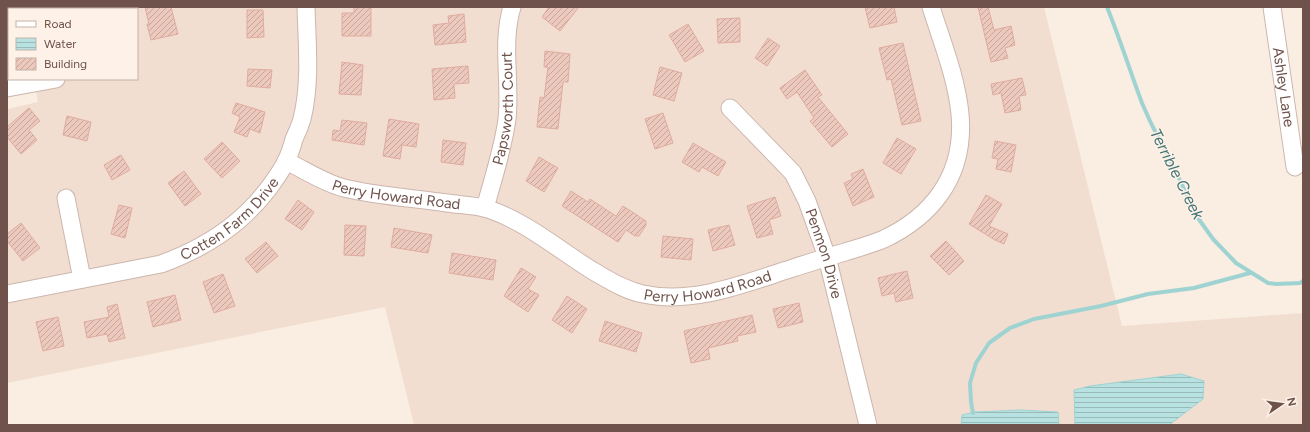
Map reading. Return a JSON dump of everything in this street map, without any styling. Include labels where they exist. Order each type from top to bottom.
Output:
[{"type":"street","name":"Cotten Farm Drive","points":[[7,294],[161,264],[205,245],[226,232],[259,201],[286,161],[302,120],[307,74],[306,7]]},
{"type":"street","name":"Papsworth Court","points":[[485,208],[507,118],[506,41],[512,7]]},
{"type":"street","name":"Perry Howard Road","points":[[286,161],[333,185],[343,188],[485,208],[508,216],[614,284],[643,294],[667,297],[687,296],[710,292],[882,240],[913,223],[936,199],[946,186],[957,162],[960,149],[961,115],[958,97],[930,7]]},
{"type":"street","name":"Ashley Lane","points":[[1272,7],[1295,167]]},
{"type":"street","points":[[7,88],[51,80]]},
{"type":"street","name":"Penmon Drive","points":[[730,108],[793,173],[807,201],[827,257],[868,425]]},
{"type":"street","points":[[66,198],[82,279]]},
{"type":"shaded area","points":[[1044,7],[1122,326],[1303,313],[1303,425],[414,425],[385,307],[7,383],[7,109],[38,102],[34,80],[138,80],[138,8],[22,8]]},
{"type":"water","points":[[1181,374],[1204,381],[1203,399],[1169,425],[1075,425],[1074,390],[1090,386]]},
{"type":"water","points":[[1020,410],[1058,412],[1059,425],[961,425],[962,415],[975,412]]},
{"type":"building","points":[[145,7],[171,7],[178,34],[151,40]]},
{"type":"building","points":[[354,7],[371,7],[371,36],[342,36],[342,13],[354,13]]},
{"type":"building","points":[[549,7],[579,7],[560,31],[542,17]]},
{"type":"building","points":[[865,7],[894,7],[897,22],[870,28]]},
{"type":"building","points":[[978,7],[988,7],[994,30],[1011,26],[1015,45],[1005,48],[1008,58],[991,62]]},
{"type":"building","points":[[247,10],[263,10],[264,37],[247,38]]},
{"type":"building","points":[[464,14],[466,42],[435,45],[433,25],[449,23],[448,16]]},
{"type":"building","points":[[740,18],[740,42],[718,43],[717,19]]},
{"type":"building","points":[[688,24],[704,51],[685,62],[669,35]]},
{"type":"building","points":[[768,38],[780,46],[767,66],[755,58]]},
{"type":"building","points":[[903,43],[921,121],[902,125],[891,79],[887,80],[879,48]]},
{"type":"building","points":[[545,51],[570,54],[568,82],[563,82],[558,129],[537,127],[540,97],[544,98],[548,67],[544,67]]},
{"type":"building","points":[[342,62],[363,65],[361,95],[339,94]]},
{"type":"building","points":[[468,66],[469,83],[454,84],[455,98],[434,100],[432,69]]},
{"type":"building","points":[[660,67],[682,73],[674,101],[653,95]]},
{"type":"building","points":[[248,69],[272,70],[270,88],[247,86]]},
{"type":"building","points":[[805,70],[822,95],[818,97],[848,134],[832,147],[810,121],[814,118],[797,92],[787,99],[780,88]]},
{"type":"building","points":[[1022,78],[1026,95],[1019,96],[1021,110],[1005,113],[1001,93],[993,95],[991,84]]},
{"type":"building","points":[[236,103],[265,112],[260,133],[250,129],[247,137],[234,132],[240,117],[232,113]]},
{"type":"building","points":[[29,108],[40,121],[29,130],[37,140],[21,154],[7,137],[7,127]]},
{"type":"building","points":[[663,113],[673,143],[655,149],[645,119]]},
{"type":"building","points":[[67,116],[91,122],[87,141],[63,135]]},
{"type":"building","points":[[389,119],[419,124],[416,147],[402,145],[400,159],[383,156]]},
{"type":"building","points":[[342,120],[367,123],[364,145],[332,140],[333,130],[340,131]]},
{"type":"building","points":[[897,138],[916,149],[901,174],[883,163]]},
{"type":"building","points":[[443,140],[466,143],[463,165],[441,162]]},
{"type":"building","points":[[995,141],[1016,145],[1011,172],[996,169],[998,159],[992,158]]},
{"type":"building","points":[[222,142],[240,161],[222,178],[204,159]]},
{"type":"building","points":[[693,143],[726,162],[718,176],[702,167],[699,172],[682,162]]},
{"type":"building","points":[[121,155],[130,170],[112,180],[104,165]]},
{"type":"building","points":[[539,157],[558,168],[544,192],[526,181]]},
{"type":"building","points":[[863,169],[874,197],[853,206],[844,183],[853,179],[851,174]]},
{"type":"building","points":[[184,171],[201,194],[185,206],[168,183]]},
{"type":"building","points":[[571,191],[588,202],[590,199],[616,216],[623,206],[646,221],[646,225],[639,236],[635,236],[626,230],[618,242],[562,206]]},
{"type":"building","points":[[986,195],[1002,204],[989,226],[1008,234],[1004,244],[969,224]]},
{"type":"building","points":[[775,197],[781,216],[769,220],[773,234],[757,238],[747,206]]},
{"type":"building","points":[[298,200],[314,212],[302,230],[285,219]]},
{"type":"building","points":[[119,205],[132,208],[125,238],[111,234]]},
{"type":"building","points":[[21,223],[40,248],[23,261],[7,241],[7,234]]},
{"type":"building","points":[[345,225],[366,226],[364,256],[344,255]]},
{"type":"building","points":[[729,225],[735,245],[713,251],[708,230]]},
{"type":"building","points":[[394,228],[432,235],[428,253],[391,247]]},
{"type":"building","points":[[663,236],[693,239],[691,260],[661,257]]},
{"type":"building","points":[[946,241],[964,261],[949,275],[930,256]]},
{"type":"building","points":[[266,242],[278,256],[257,273],[245,259]]},
{"type":"building","points":[[452,253],[496,260],[493,280],[449,273]]},
{"type":"building","points":[[521,268],[536,277],[528,289],[539,295],[528,312],[504,296]]},
{"type":"building","points":[[907,271],[913,298],[896,302],[894,293],[882,296],[878,278]]},
{"type":"building","points":[[223,274],[235,306],[214,313],[203,282]]},
{"type":"building","points":[[175,295],[181,320],[153,327],[147,302]]},
{"type":"building","points":[[567,296],[587,309],[572,333],[552,320]]},
{"type":"building","points":[[799,303],[803,322],[778,328],[773,309]]},
{"type":"building","points":[[117,304],[125,338],[109,342],[107,334],[87,338],[84,322],[109,317],[107,307]]},
{"type":"building","points":[[752,315],[756,332],[737,336],[738,341],[708,348],[710,359],[691,363],[684,331]]},
{"type":"building","points":[[58,317],[64,346],[43,351],[36,322]]},
{"type":"building","points":[[605,321],[642,333],[636,352],[599,341]]},
{"type":"waterway","name":"Terrible Creek","points":[[1107,7],[1150,122],[1160,139],[1198,218],[1213,239],[1236,263],[1268,283],[1300,283],[1303,281]]},
{"type":"waterway","points":[[973,413],[970,383],[976,363],[989,343],[1010,328],[1034,319],[1101,306],[1148,294],[1194,288],[1250,273]]}]
